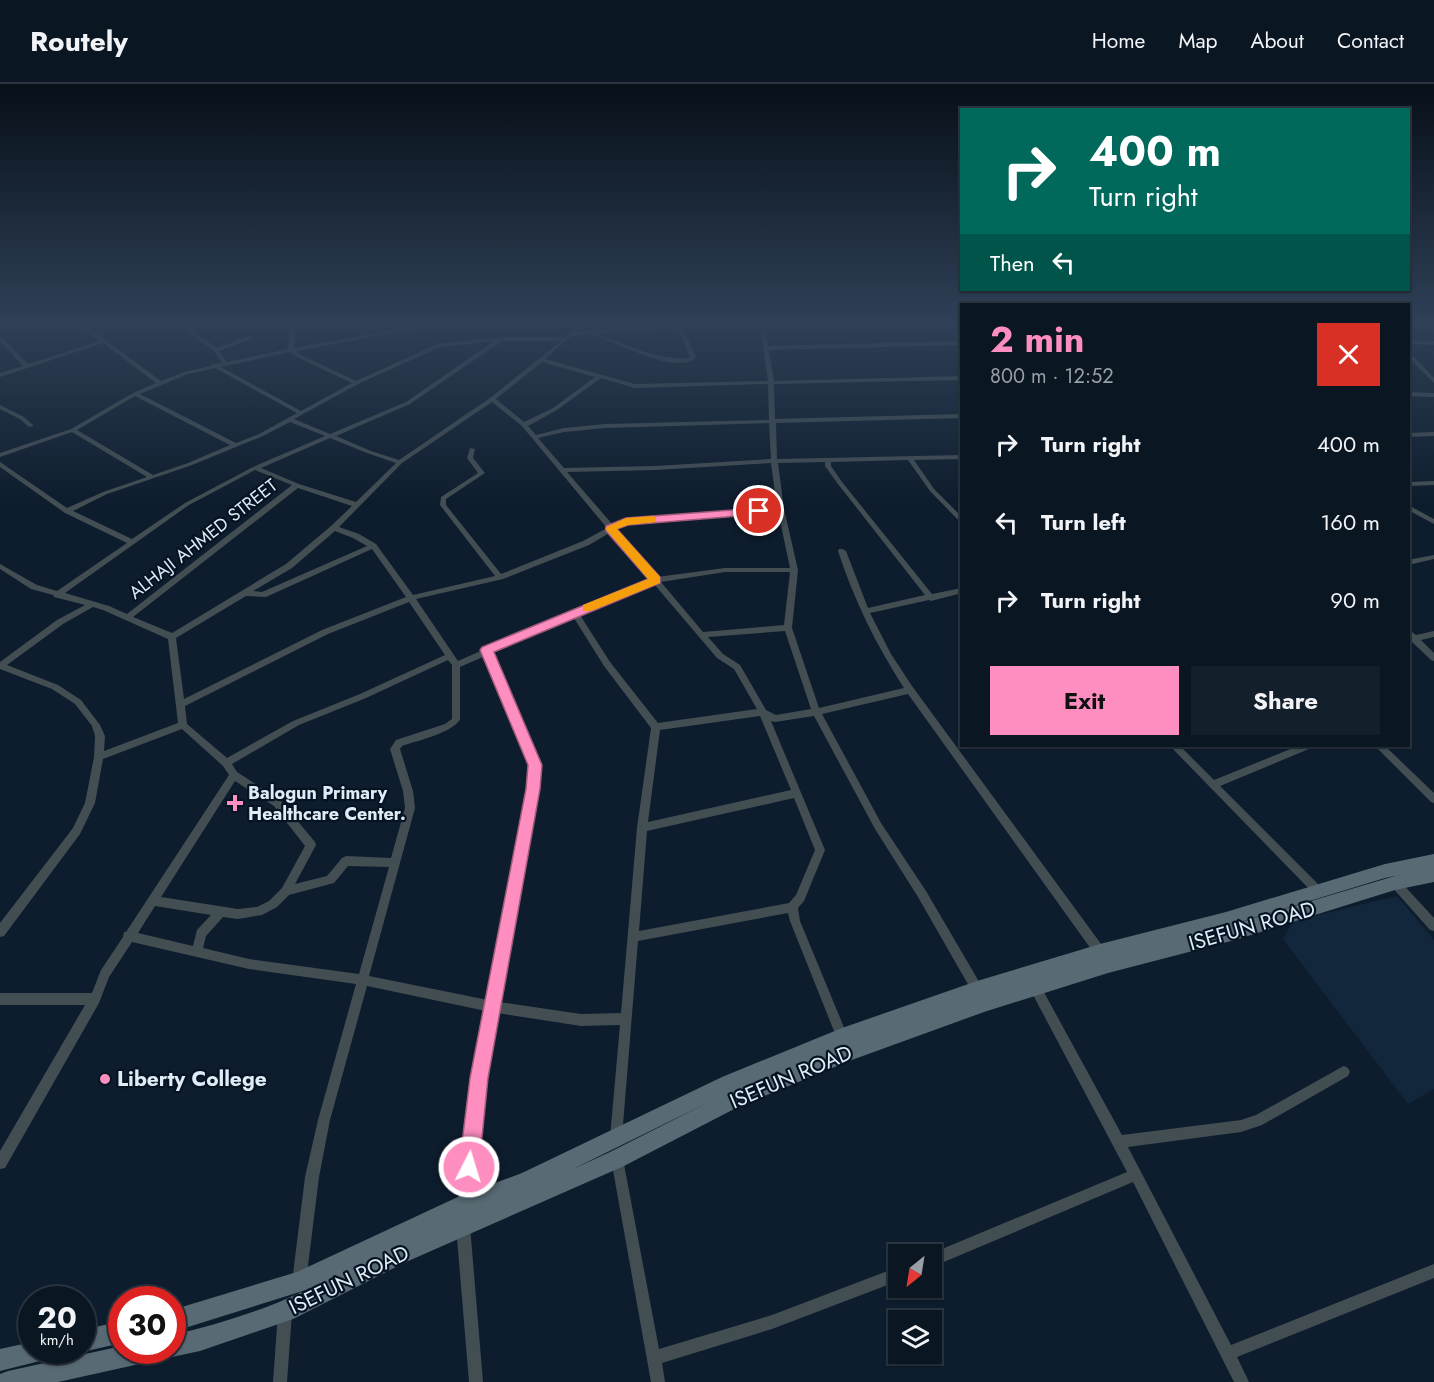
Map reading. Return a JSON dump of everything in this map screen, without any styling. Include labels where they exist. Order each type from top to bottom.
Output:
[{"type":"street","points":[[0,455],[73,429],[158,383]]},
{"type":"street","points":[[245,383],[300,413]]},
{"type":"street","points":[[67,511],[105,493],[236,446],[291,420],[355,383]]},
{"type":"street","points":[[57,595],[187,504],[255,468],[408,403],[438,383]]},
{"type":"street","points":[[172,637],[289,566],[334,528],[400,462],[513,383]]},
{"type":"street","points":[[524,424],[555,409],[591,383]]},
{"type":"street","points":[[623,383],[635,386],[787,383]]},
{"type":"street","points":[[771,383],[774,461],[781,510],[794,570],[788,627],[816,712],[878,826],[922,894],[976,989]]},
{"type":"street","points":[[135,394],[236,446]]},
{"type":"street","points":[[1410,394],[1434,395]]},
{"type":"street","points":[[492,399],[524,424],[701,635],[720,656],[737,667],[763,712],[820,850],[800,898],[792,907],[634,937]]},
{"type":"street","points":[[0,407],[22,417],[31,426]]},
{"type":"street","points":[[534,437],[564,430],[605,426],[960,416]]},
{"type":"street","points":[[291,420],[369,453],[400,462]]},
{"type":"street","points":[[73,429],[152,477]]},
{"type":"street","points":[[1410,435],[1434,434]]},
{"type":"street","points":[[472,449],[470,458],[482,473],[443,498],[443,505],[500,577]]},
{"type":"street","points":[[564,470],[655,468],[774,461],[911,460],[960,457]]},
{"type":"street","points":[[911,460],[932,490],[960,520]]},
{"type":"street","points":[[828,461],[828,466],[840,483],[931,598]]},
{"type":"street","points":[[0,464],[67,511],[131,542]]},
{"type":"street","points":[[255,468],[357,505]]},
{"type":"street","points":[[1410,484],[1434,483]]},
{"type":"street","name":"ALHAJI AHMED STREET","points":[[128,617],[297,485]]},
{"type":"street","points":[[1410,508],[1434,522]]},
{"type":"street","points":[[180,705],[325,632],[411,598],[500,577],[586,543],[626,521],[781,510]]},
{"type":"street","points":[[299,1282],[312,1177],[324,1120],[410,808],[408,791],[395,749],[399,743],[448,726],[456,720],[456,665],[373,546],[356,536],[334,528]]},
{"type":"street","points":[[246,593],[263,596],[373,546]]},
{"type":"street","points":[[842,551],[852,581],[866,611],[910,690],[927,708],[941,733],[1100,952]]},
{"type":"street","points":[[1410,563],[1434,557]]},
{"type":"street","points":[[0,566],[34,587],[128,617],[172,637]]},
{"type":"street","points":[[456,665],[656,580],[725,570],[794,570]]},
{"type":"street","points":[[866,611],[960,591]]},
{"type":"street","points":[[0,666],[60,622],[92,604]]},
{"type":"street","points":[[575,613],[607,664],[656,727],[642,828],[634,937],[624,1019],[616,1137]]},
{"type":"street","points":[[701,635],[788,627]]},
{"type":"street","points":[[1411,635],[1434,634]]},
{"type":"street","points":[[1411,635],[1434,658]]},
{"type":"street","points":[[152,901],[238,914],[258,912],[273,904],[286,891],[311,845],[277,803],[234,775],[226,763],[183,725],[172,637]]},
{"type":"street","points":[[469,1202],[468,1185],[474,1117],[533,789],[535,765],[487,650]]},
{"type":"street","points":[[226,763],[296,723],[450,656]]},
{"type":"street","points":[[0,666],[55,687],[78,702],[96,725],[100,736],[99,757],[90,803],[77,831],[0,932]]},
{"type":"street","points":[[656,727],[763,712],[775,719],[910,690]]},
{"type":"street","points":[[99,757],[183,725]]},
{"type":"street","points":[[1176,747],[1319,892]]},
{"type":"street","points":[[1214,784],[1304,747]]},
{"type":"street","points":[[1381,747],[1434,799]]},
{"type":"street","points":[[0,1163],[95,999],[105,974],[234,775]]},
{"type":"street","points":[[642,828],[797,793]]},
{"type":"street","points":[[286,891],[330,880],[346,861],[394,863]]},
{"type":"street","name":"ISEFUN ROAD","points":[[186,1317],[299,1282],[469,1202],[526,1181],[728,1083],[843,1037],[976,989],[1100,952],[1226,919],[1385,871],[1434,861]]},
{"type":"street","name":"ISEFUN ROAD","points":[[186,1343],[285,1311],[463,1226],[530,1199],[618,1159],[734,1099],[849,1052],[984,1003],[1036,989],[1108,965],[1235,932],[1395,883],[1434,875]]},
{"type":"street","points":[[1395,883],[1434,926]]},
{"type":"street","points":[[792,907],[795,921],[843,1037]]},
{"type":"street","points":[[197,952],[201,934],[221,911]]},
{"type":"street","points":[[128,936],[249,964],[363,980],[493,1007],[581,1020],[624,1019]]},
{"type":"street","points":[[1036,989],[1119,1142],[1242,1382]]},
{"type":"street","points":[[0,999],[95,999]]},
{"type":"street","points":[[1119,1142],[1249,1124],[1344,1072]]},
{"type":"street","points":[[618,1159],[658,1382]]},
{"type":"street","points":[[942,1256],[1135,1175]]},
{"type":"street","points":[[463,1226],[476,1382]]},
{"type":"street","points":[[1228,1353],[1434,1271]]},
{"type":"street","points":[[653,1358],[772,1322],[888,1278]]},
{"type":"street","points":[[280,1382],[285,1311]]},
{"type":"street","points":[[0,1360],[18,1356]]},
{"type":"street","points":[[8,1382],[108,1360]]},
{"type":"shaded area","points":[[1397,896],[1434,940],[1434,1089],[1408,1104],[1283,939],[1293,921]]},
{"type":"slow traffic","points":[[587,608],[656,580],[610,528],[626,521],[652,519]]},
{"type":"place","name":"Balogun Primary Healthcare Center.","points":[[235,803]]},
{"type":"place","name":"Liberty College","points":[[105,1079]]},
{"type":"route","points":[[469,1167],[479,1078],[533,789],[535,765],[487,650],[656,580],[610,528],[626,521],[759,511]]}]
